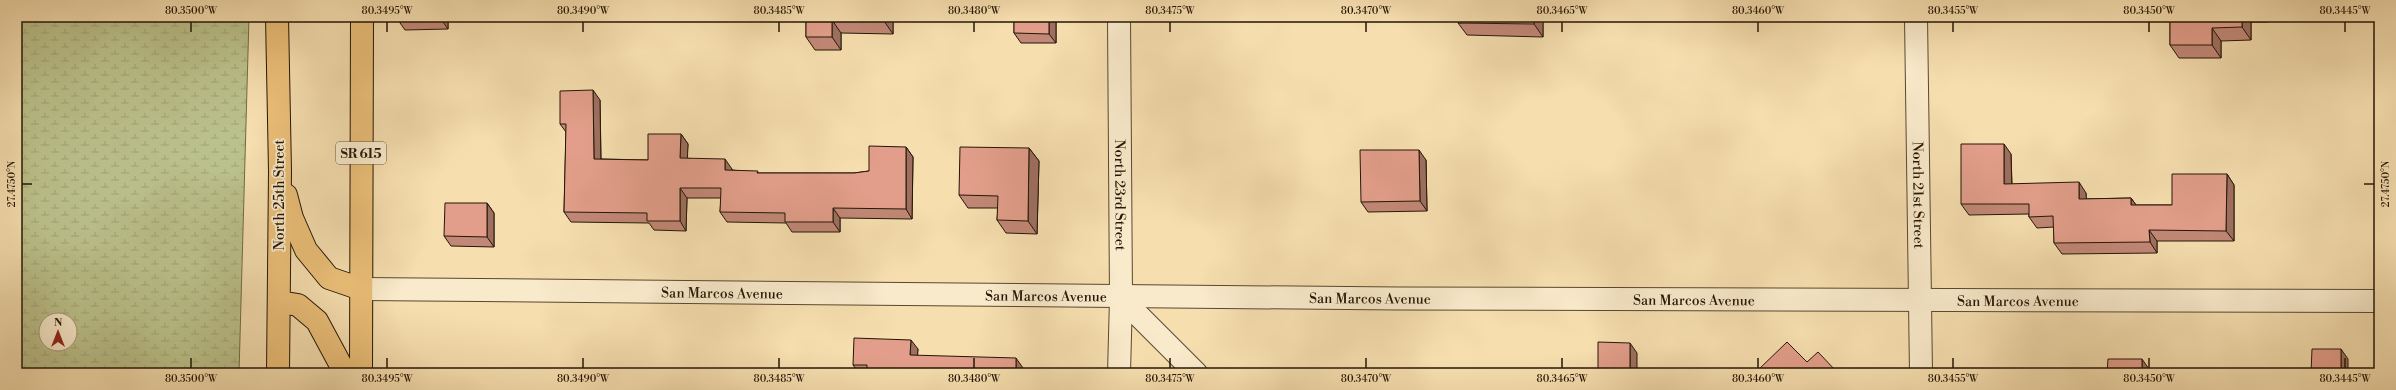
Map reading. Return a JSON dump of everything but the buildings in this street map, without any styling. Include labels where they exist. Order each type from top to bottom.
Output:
[{"type":"main road","name":"North 25th Street","points":[[277,17],[280,171],[278,373]]},
{"type":"main road","name":"SR 615","points":[[361,373],[362,17]]},
{"type":"main road","points":[[280,171],[292,218],[306,250],[328,278],[361,289]]},
{"type":"main road","points":[[279,302],[298,305],[317,321],[345,373]]},
{"type":"street","name":"North 23rd Street","points":[[1119,17],[1121,298],[1119,373]]},
{"type":"street","name":"North 21st Street","points":[[1916,17],[1921,373]]},
{"type":"street","name":"San Marcos Avenue","points":[[361,289],[1121,298],[1921,302],[2379,301]]},
{"type":"street","points":[[1121,298],[1196,373]]},
{"type":"green space","points":[[17,17],[249,17],[239,373],[17,373]]}]
